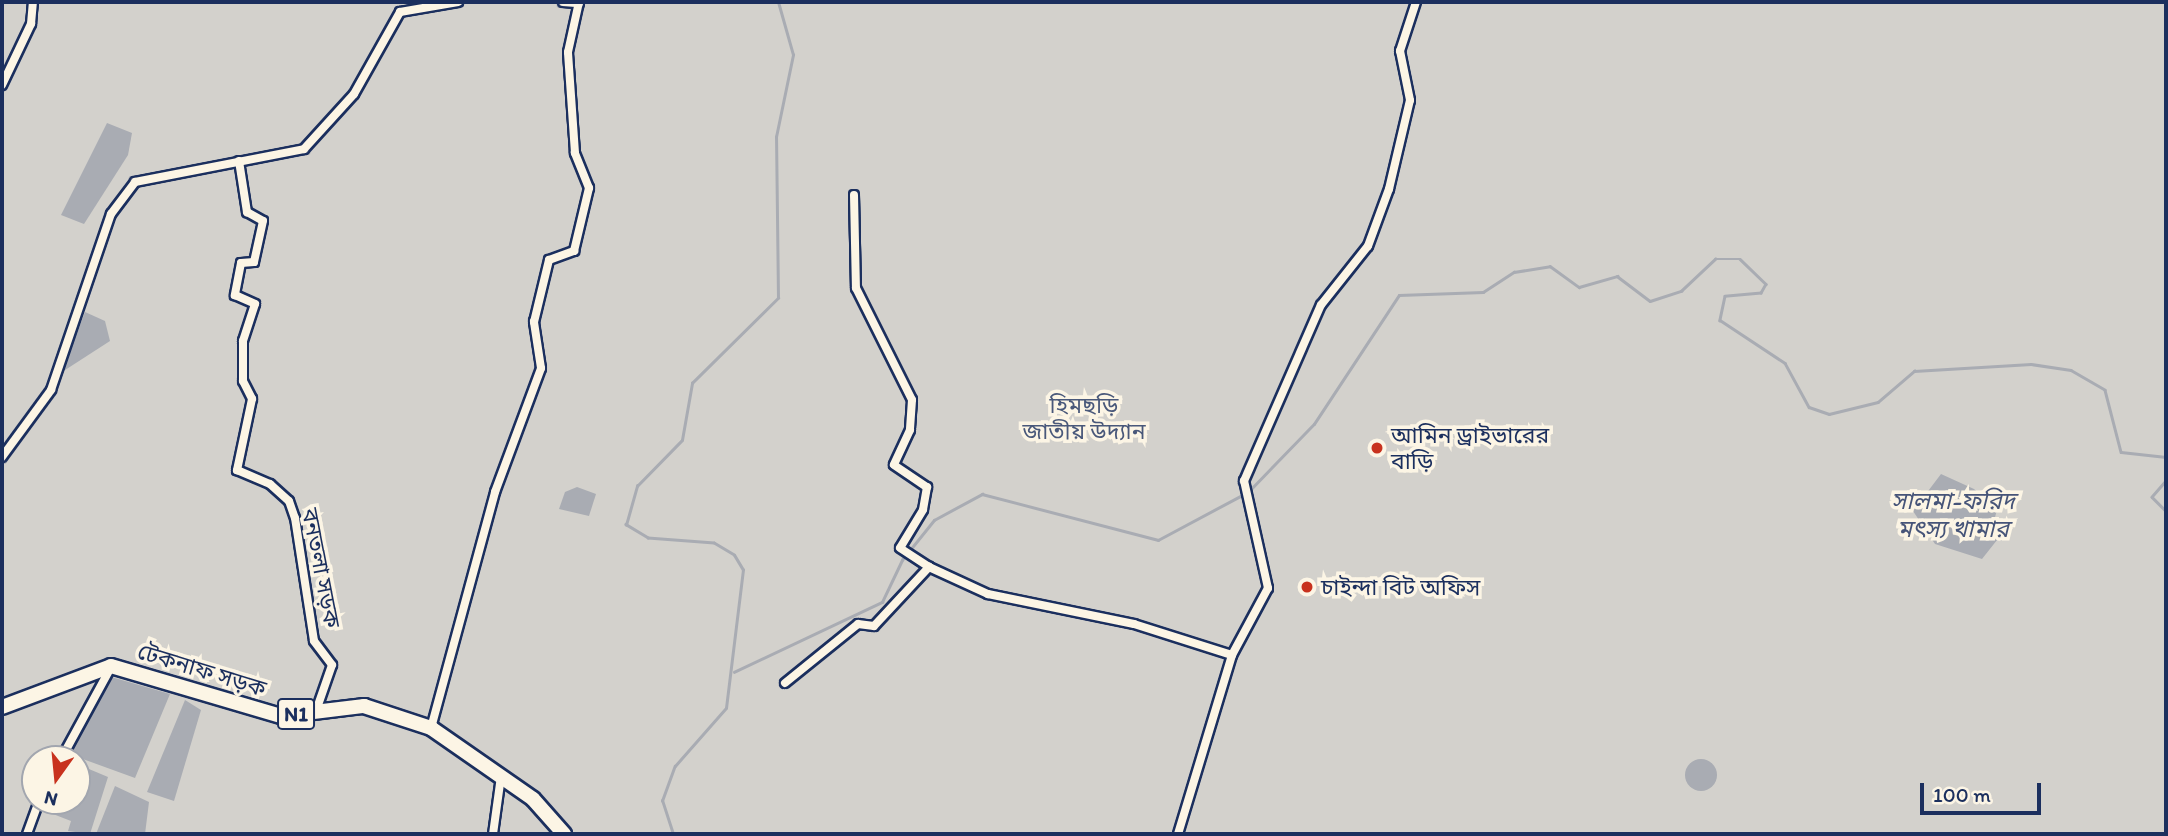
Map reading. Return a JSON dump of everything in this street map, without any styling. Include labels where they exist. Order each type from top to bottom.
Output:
[{"type":"highway","name":"টেকনাফ সড়ক","points":[[2,707],[111,666],[259,713],[364,706],[431,728],[502,776],[548,812],[564,834]]},
{"type":"street","points":[[2,85],[31,24],[33,2]]},
{"type":"street","points":[[2,457],[51,390],[111,214],[135,182],[304,149],[354,94],[400,12],[458,2]]},
{"type":"street","points":[[431,728],[495,492],[541,368],[534,321],[549,260],[574,251],[589,188],[575,153],[568,52],[579,3],[563,2]]},
{"type":"street","points":[[1178,834],[1232,655],[1268,588],[1244,481],[1321,304],[1368,246],[1389,189],[1410,100],[1400,51],[1416,2]]},
{"type":"street","name":"বনতলা সড়ক","points":[[240,161],[247,212],[262,221],[254,262],[241,263],[235,295],[255,303],[243,341],[243,381],[252,399],[237,470],[270,484],[289,501],[295,518],[314,641],[332,665],[316,711]]},
{"type":"street","points":[[854,195],[856,288],[912,400],[910,430],[894,465],[927,487],[923,510],[900,548],[929,567],[988,594],[1134,624],[1232,655]]},
{"type":"street","points":[[785,683],[858,624],[874,626],[929,567]]},
{"type":"street","points":[[69,745],[111,666]]},
{"type":"street","points":[[493,834],[502,776]]},
{"type":"street","points":[[27,834],[34,815]]},
{"type":"green space","name":"হিমছড়ি জাতীয় উদ্যান","points":[[2,2],[2166,2],[2166,834],[2,834]]},
{"type":"water","points":[[107,123],[132,133],[128,155],[84,224],[61,215]]},
{"type":"water","points":[[85,312],[105,321],[110,341],[62,372]]},
{"type":"water","name":"সালমা-ফরিদ মৎস্য খামার","points":[[1941,474],[1974,489],[1997,510],[1992,528],[2001,535],[1982,559],[1935,544],[1913,511]]},
{"type":"water","points":[[577,487],[596,494],[589,516],[559,509],[565,492]]},
{"type":"water","points":[[108,676],[170,694],[135,778],[91,762],[91,745],[74,745]]},
{"type":"water","points":[[185,700],[201,710],[174,801],[147,792]]},
{"type":"water","points":[[1701,759],[1712,764],[1717,775],[1712,786],[1701,791],[1690,786],[1685,775],[1690,764]]},
{"type":"water","points":[[91,770],[108,777],[90,834],[68,831],[71,821],[56,815],[91,815]]},
{"type":"water","points":[[115,786],[149,802],[145,834],[96,834]]},
{"type":"waterway","points":[[673,834],[662,801],[675,766],[726,708],[743,570],[734,555],[714,543],[648,538],[626,525],[637,486],[682,440],[692,383],[778,298],[776,137],[793,55],[778,2]]},
{"type":"waterway","points":[[1249,491],[1314,424],[1399,295],[1483,292],[1514,272],[1550,266],[1579,287],[1617,276],[1650,301],[1681,291],[1715,259],[1740,259],[1766,284],[1761,293],[1725,296],[1720,320],[1785,363],[1809,407],[1829,414],[1878,402],[1914,371],[2031,364],[2071,370],[2105,390],[2121,452],[2166,457]]},
{"type":"waterway","points":[[2166,481],[2152,497],[2166,511]]},
{"type":"waterway","points":[[734,672],[882,602],[902,560],[934,520],[982,494],[1158,540],[1244,494]]},
{"type":"place","name":"আমিন ড্রাইভারের বাড়ি","points":[[1377,448]]},
{"type":"place","name":"চাইন্দা বিট অফিস","points":[[1307,587]]}]
